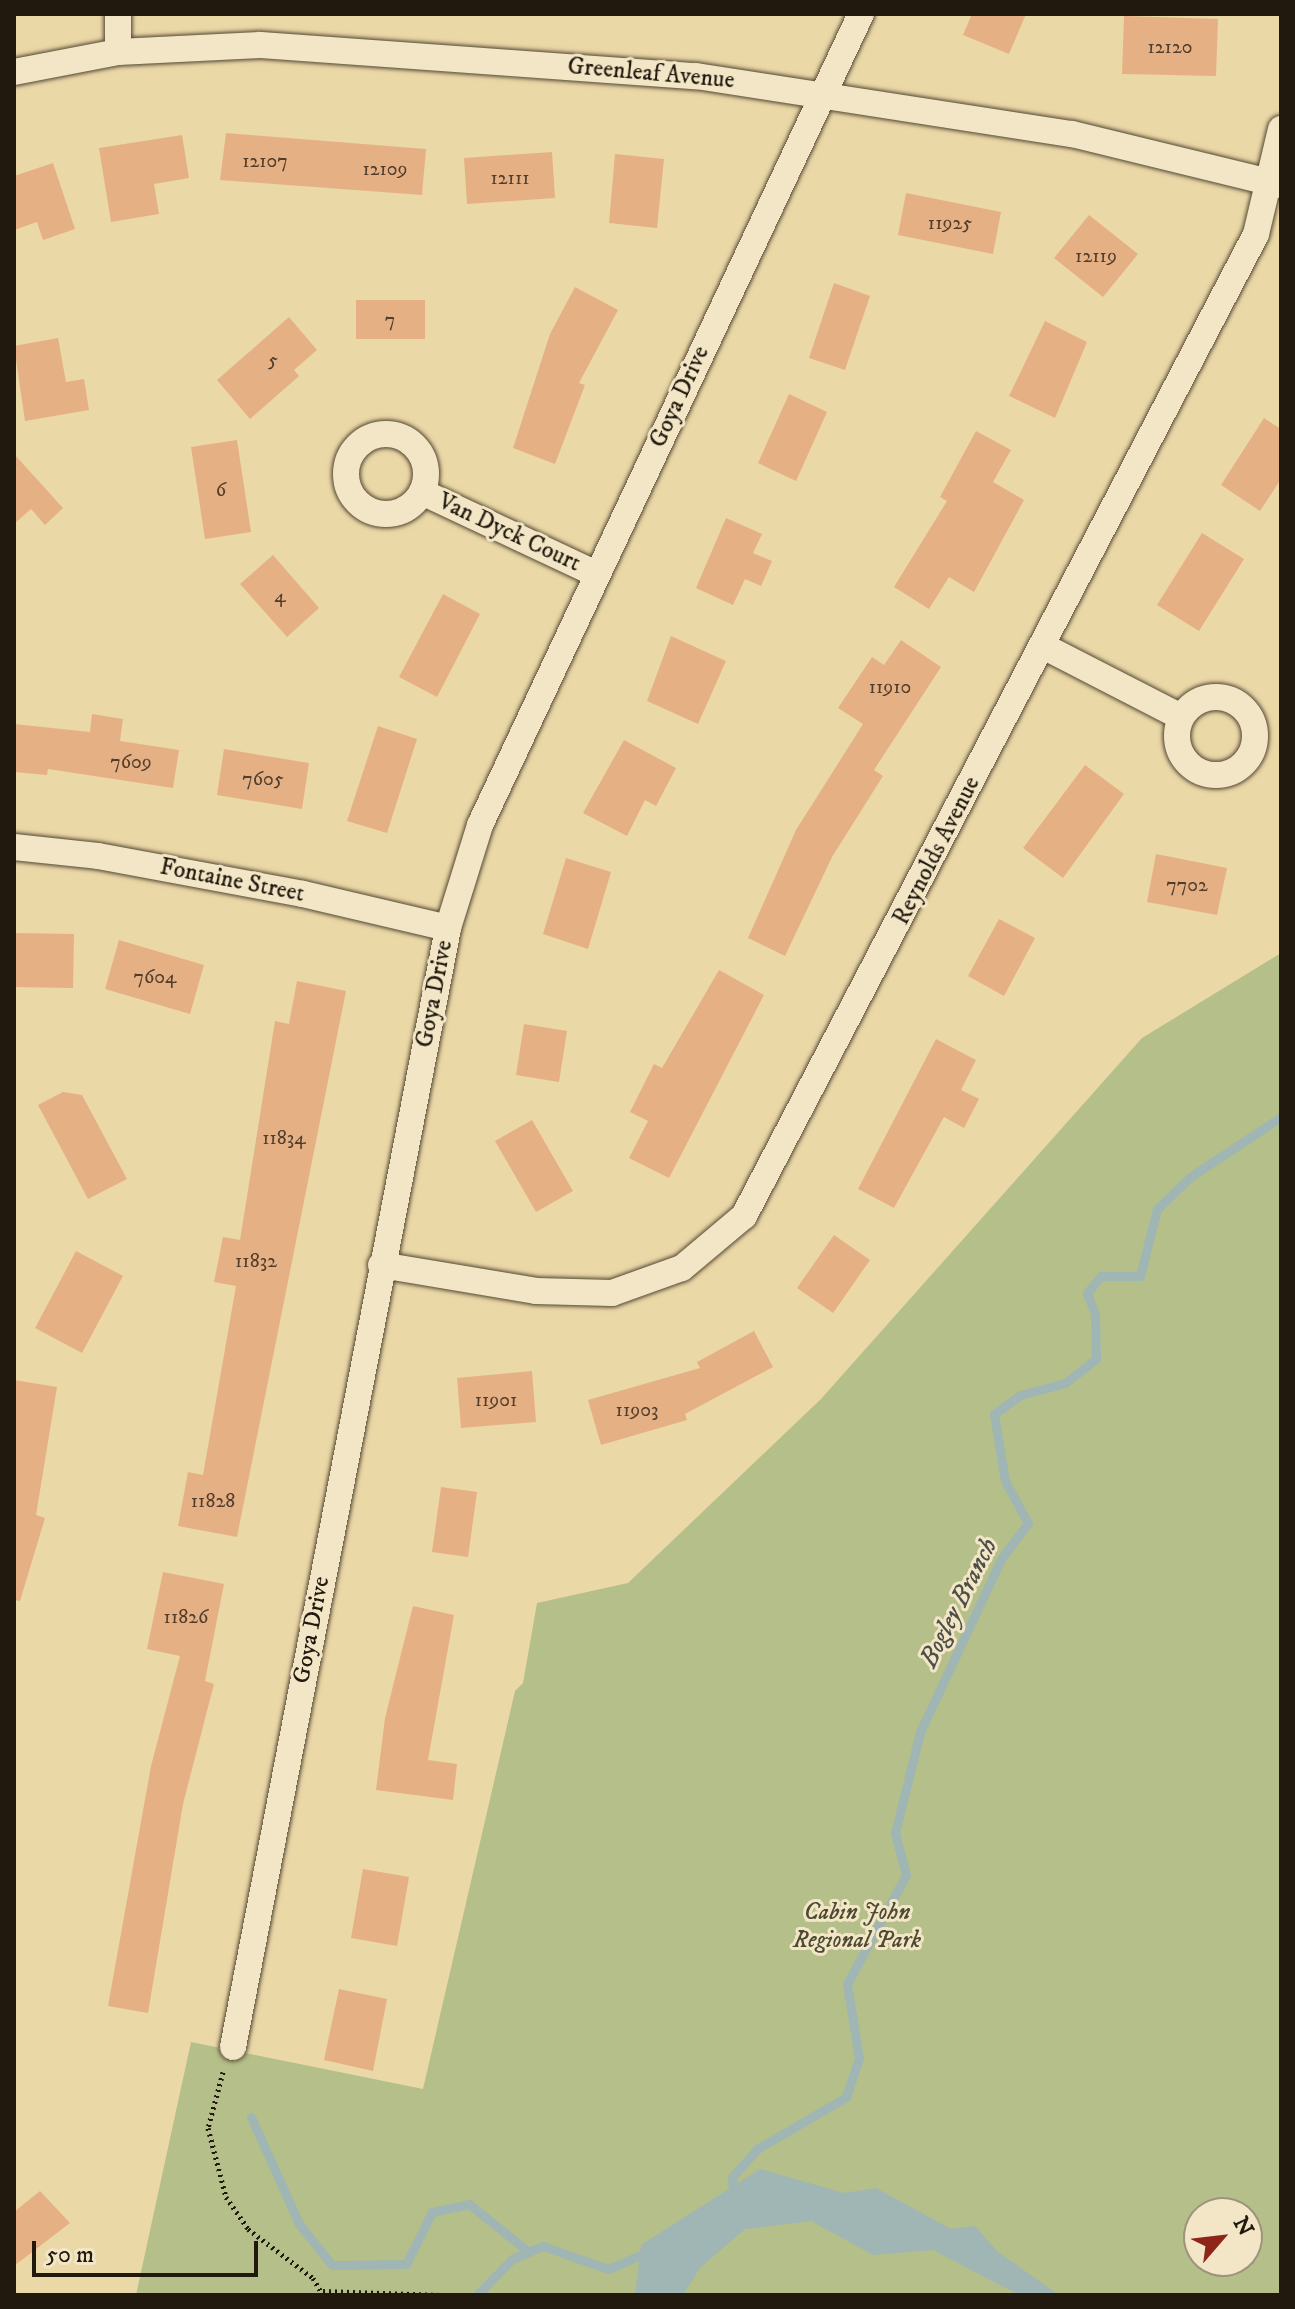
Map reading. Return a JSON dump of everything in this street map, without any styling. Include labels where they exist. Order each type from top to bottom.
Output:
[{"type":"street","points":[[118,14],[118,52]]},
{"type":"street","name":"Goya Drive","points":[[233,2047],[448,928],[480,825],[861,14]]},
{"type":"street","name":"Greenleaf Avenue","points":[[14,72],[118,52],[260,45],[341,49],[823,91],[1072,134],[1274,183]]},
{"type":"street","name":"Reynolds Avenue","points":[[381,1265],[583,1296],[662,1278],[722,1239],[762,1188],[1256,234],[1274,183],[1281,129]]},
{"type":"street","name":"Van Dyck Court","points":[[422,492],[596,574]]},
{"type":"street","points":[[1043,646],[1181,717]]},
{"type":"street","name":"Fontaine Street","points":[[14,847],[303,894],[448,928]]},
{"type":"path","points":[[233,2047],[210,2108],[210,2153],[226,2197],[248,2229],[323,2293],[441,2295]]},
{"type":"green space","name":"Cabin John Regional Park","points":[[1281,953],[1281,2295],[136,2295],[191,2042],[423,2089],[515,1691],[523,1683],[537,1603],[628,1583],[821,1399],[1142,1038]]},
{"type":"water","points":[[760,2169],[844,2193],[876,2188],[951,2229],[975,2226],[998,2252],[1059,2295],[1019,2295],[933,2250],[873,2255],[811,2221],[745,2229],[700,2268],[683,2295],[635,2295],[641,2245]]},
{"type":"building","points":[[972,14],[1026,14],[1009,54],[963,35]]},
{"type":"building","points":[[1124,16],[1218,19],[1216,76],[1122,74]]},
{"type":"building","points":[[226,133],[426,149],[422,195],[220,180]]},
{"type":"building","points":[[182,135],[189,178],[154,184],[159,214],[111,222],[99,148]]},
{"type":"building","points":[[552,152],[555,198],[467,204],[464,158]]},
{"type":"building","points":[[615,154],[664,159],[657,228],[609,223]]},
{"type":"building","points":[[53,163],[75,229],[43,240],[37,222],[14,230],[14,176]]},
{"type":"building","points":[[906,193],[1001,212],[993,254],[898,235]]},
{"type":"building","points":[[1089,215],[1138,254],[1103,297],[1054,258]]},
{"type":"building","points":[[834,283],[870,296],[845,370],[809,358]]},
{"type":"building","points":[[575,287],[618,310],[579,383],[585,385],[555,464],[513,448],[550,334]]},
{"type":"building","points":[[356,300],[425,300],[425,339],[356,339]]},
{"type":"building","points":[[289,317],[317,350],[294,370],[299,376],[250,419],[217,380]]},
{"type":"building","points":[[1045,321],[1087,342],[1055,418],[1009,396]]},
{"type":"building","points":[[58,338],[66,382],[84,379],[89,410],[25,421],[14,346]]},
{"type":"building","points":[[789,394],[827,412],[796,481],[758,463]]},
{"type":"building","points":[[1264,418],[1281,429],[1281,479],[1260,511],[1221,485]]},
{"type":"building","points":[[976,431],[1011,450],[993,482],[1024,500],[974,592],[949,577],[929,609],[894,587],[947,501],[940,497]]},
{"type":"building","points":[[237,440],[251,532],[205,539],[191,447]]},
{"type":"building","points":[[14,454],[63,508],[45,525],[31,509],[14,524]]},
{"type":"building","points":[[726,518],[762,534],[753,553],[772,561],[761,586],[745,579],[733,605],[696,588]]},
{"type":"building","points":[[1202,533],[1244,559],[1199,631],[1157,605]]},
{"type":"building","points":[[273,555],[319,608],[287,637],[240,584]]},
{"type":"building","points":[[443,594],[480,614],[437,697],[399,677]]},
{"type":"building","points":[[671,636],[726,661],[698,724],[647,701]]},
{"type":"building","points":[[901,640],[941,667],[874,770],[883,776],[832,857],[785,956],[748,938],[796,830],[863,724],[838,708],[872,657],[884,665]]},
{"type":"building","points":[[92,714],[123,719],[120,741],[179,750],[173,788],[48,769],[47,775],[14,772],[14,724],[90,732]]},
{"type":"building","points":[[378,726],[417,739],[387,833],[347,821]]},
{"type":"building","points":[[624,740],[676,768],[656,806],[645,800],[627,836],[583,813]]},
{"type":"building","points":[[224,749],[309,763],[302,809],[217,795]]},
{"type":"building","points":[[1085,765],[1124,794],[1063,878],[1023,848]]},
{"type":"building","points":[[1156,854],[1227,868],[1217,915],[1147,902]]},
{"type":"building","points":[[566,858],[611,872],[588,949],[543,934]]},
{"type":"building","points":[[999,919],[1035,938],[1004,996],[968,976]]},
{"type":"building","points":[[14,933],[74,934],[73,988],[14,987]]},
{"type":"building","points":[[119,940],[204,965],[190,1014],[105,989]]},
{"type":"building","points":[[719,970],[764,995],[669,1178],[629,1158],[648,1121],[630,1112],[654,1064],[662,1068]]},
{"type":"building","points":[[297,981],[346,991],[237,1537],[178,1526],[188,1472],[203,1475],[236,1286],[214,1282],[223,1237],[240,1240],[275,1021],[289,1024]]},
{"type":"building","points":[[524,1024],[567,1031],[559,1082],[516,1075]]},
{"type":"building","points":[[936,1039],[976,1060],[961,1090],[979,1099],[964,1128],[944,1117],[894,1208],[858,1189]]},
{"type":"building","points":[[63,1092],[82,1095],[127,1179],[88,1199],[38,1105]]},
{"type":"building","points":[[532,1120],[573,1191],[536,1212],[495,1141]]},
{"type":"building","points":[[834,1235],[870,1260],[833,1313],[797,1288]]},
{"type":"building","points":[[76,1251],[123,1276],[82,1353],[35,1328]]},
{"type":"building","points":[[754,1331],[773,1367],[685,1414],[687,1420],[601,1445],[588,1400],[700,1368],[697,1362]]},
{"type":"building","points":[[532,1371],[536,1422],[461,1428],[457,1378]]},
{"type":"building","points":[[14,1380],[57,1387],[36,1515],[45,1518],[20,1601],[14,1600]]},
{"type":"building","points":[[441,1487],[477,1492],[468,1557],[432,1552]]},
{"type":"building","points":[[163,1572],[224,1584],[205,1681],[214,1684],[183,1804],[148,2013],[108,2006],[151,1766],[180,1656],[147,1649]]},
{"type":"building","points":[[413,1606],[454,1615],[428,1760],[457,1764],[453,1800],[376,1790],[385,1718]]},
{"type":"building","points":[[363,1869],[409,1877],[397,1946],[351,1938]]},
{"type":"building","points":[[339,1989],[387,1999],[373,2071],[324,2060]]},
{"type":"building","points":[[40,2191],[70,2223],[14,2266],[14,2212]]},
{"type":"waterway","name":"Bogley Branch","points":[[733,2195],[732,2177],[757,2149],[846,2097],[859,2058],[847,1984],[906,1875],[895,1833],[920,1732],[1001,1559],[1028,1523],[1005,1481],[994,1414],[1020,1395],[1065,1383],[1096,1359],[1095,1314],[1087,1293],[1101,1276],[1140,1276],[1157,1209],[1190,1177],[1281,1117]]},
{"type":"waterway","points":[[251,2117],[299,2224],[332,2265],[406,2264],[432,2212],[469,2204],[529,2252]]},
{"type":"waterway","points":[[477,2295],[512,2259],[543,2246],[608,2269],[648,2252]]}]
